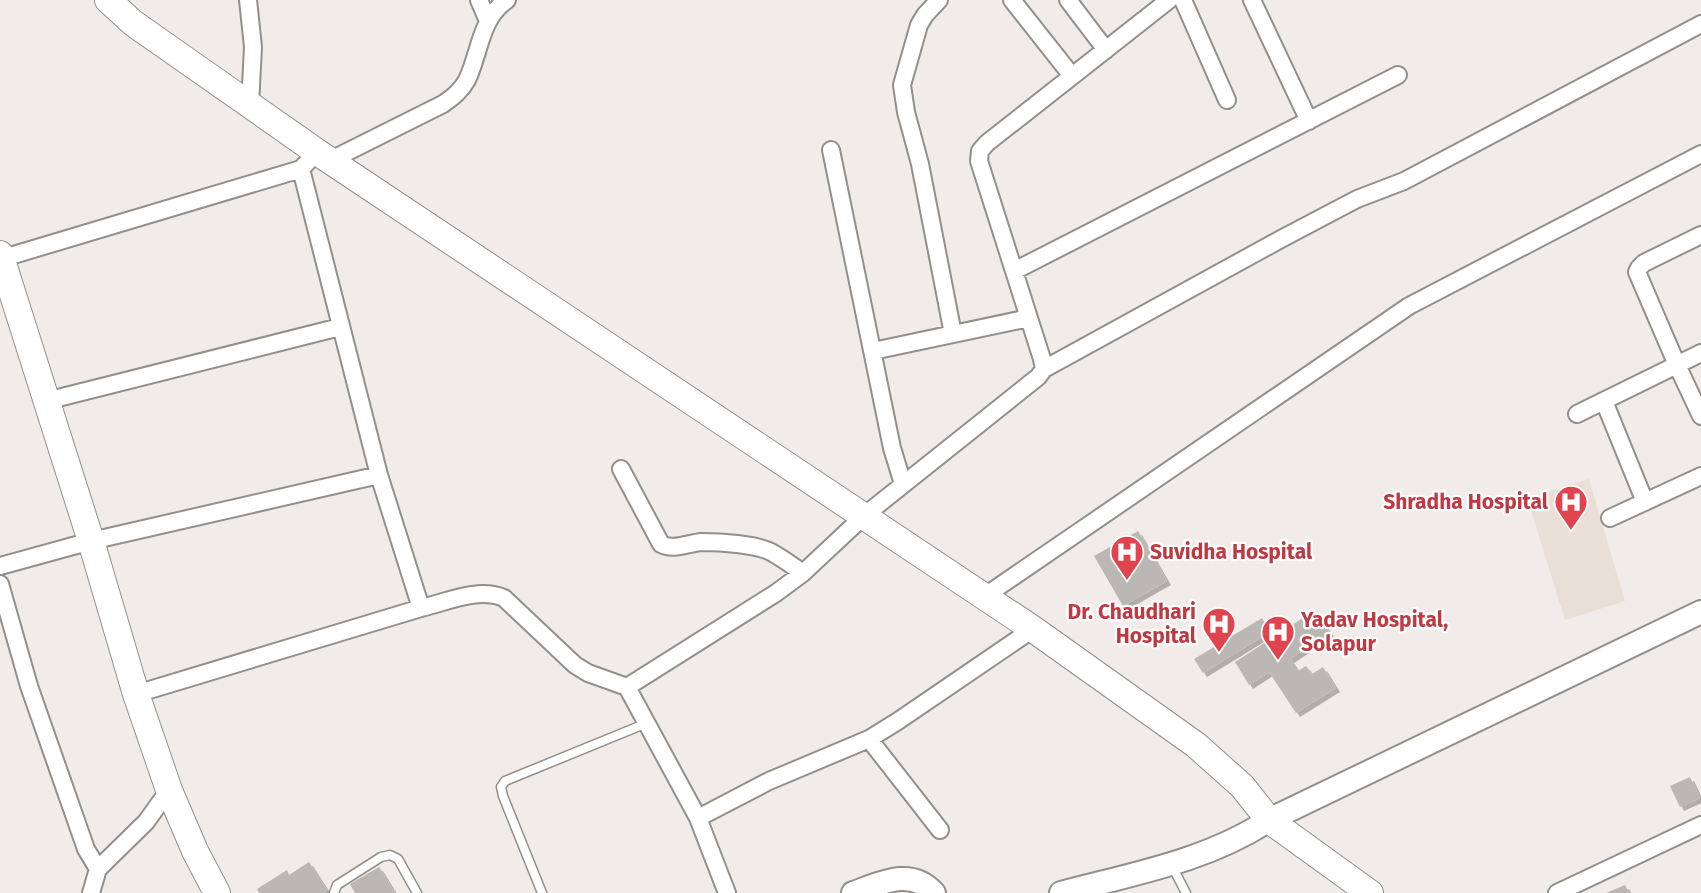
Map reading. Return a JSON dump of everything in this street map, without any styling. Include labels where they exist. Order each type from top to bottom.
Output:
[{"type":"main road","points":[[108,0],[133,22],[250,105],[316,160],[865,515],[1033,628],[1196,745],[1242,786],[1269,820],[1370,893]]},
{"type":"main road","points":[[0,257],[91,541],[136,694],[169,790],[195,851],[217,893]]},
{"type":"main road","points":[[1060,893],[1171,864],[1220,848],[1246,836],[1269,820],[1700,617]]},
{"type":"main road","points":[[853,893],[886,881],[903,878],[919,880],[934,893]]},
{"type":"street","points":[[248,0],[253,46],[250,105]]},
{"type":"street","points":[[479,0],[488,21]]},
{"type":"street","points":[[0,257],[316,160],[443,104],[458,94],[466,81],[488,21],[495,10],[507,0]]},
{"type":"street","points":[[939,0],[919,25],[902,86],[906,112],[920,164],[953,334]]},
{"type":"street","points":[[1012,0],[1072,76]]},
{"type":"street","points":[[1068,0],[1106,50]]},
{"type":"street","points":[[1044,369],[979,161],[980,152],[987,143],[1169,0]]},
{"type":"street","points":[[1183,0],[1227,100]]},
{"type":"street","points":[[1252,0],[1309,121]]},
{"type":"street","points":[[627,687],[776,593],[803,573],[865,515],[1038,378],[1044,369],[1357,199],[1404,181],[1701,24]]},
{"type":"street","points":[[1014,271],[1398,75]]},
{"type":"street","points":[[831,150],[892,448],[903,484]]},
{"type":"street","points":[[985,596],[1409,306],[1701,154]]},
{"type":"street","points":[[316,160],[340,327],[379,475],[421,608]]},
{"type":"street","points":[[1701,235],[1644,263],[1637,272],[1701,416]]},
{"type":"street","points":[[873,351],[1029,318]]},
{"type":"street","points":[[46,401],[340,327]]},
{"type":"street","points":[[1577,414],[1701,353]]},
{"type":"street","points":[[1604,401],[1645,502]]},
{"type":"street","points":[[621,469],[661,544],[675,548],[701,542],[758,548],[770,552],[803,573]]},
{"type":"street","points":[[0,566],[91,541],[379,475]]},
{"type":"street","points":[[1610,518],[1701,476]]},
{"type":"street","points":[[0,584],[37,708],[86,849],[98,869]]},
{"type":"street","points":[[136,694],[421,608],[482,593],[493,593],[504,598],[575,665],[588,673],[627,687],[698,818],[727,893]]},
{"type":"street","points":[[698,818],[769,782],[869,739],[898,722],[1033,628]]},
{"type":"street","points":[[869,739],[940,830]]},
{"type":"street","points":[[91,893],[98,869],[146,822],[169,790]]},
{"type":"street","points":[[1557,893],[1701,825]]},
{"type":"lane","points":[[542,893],[501,787],[505,781],[647,723]]},
{"type":"lane","points":[[334,893],[337,885],[381,856],[390,855],[398,859],[417,893]]},
{"type":"lane","points":[[1171,864],[1186,893]]},
{"type":"shaded area","name":"Shradha Hospital","points":[[1589,479],[1625,601],[1565,620],[1527,498]]},
{"type":"building","points":[[1138,531],[1167,581],[1123,606],[1094,556]]},
{"type":"building","points":[[1315,610],[1330,633],[1290,659],[1298,671],[1306,666],[1312,674],[1323,667],[1336,688],[1296,713],[1269,672],[1249,685],[1235,662]]},
{"type":"building","points":[[1262,618],[1270,632],[1203,673],[1194,659]]},
{"type":"building","points":[[1690,777],[1700,798],[1680,807],[1670,786]]},
{"type":"building","points":[[309,862],[327,890],[323,893],[259,893],[257,889],[287,870],[289,875]]},
{"type":"building","points":[[379,867],[395,893],[355,893],[350,884]]},
{"type":"building","points":[[1625,885],[1629,893],[1606,893]]},
{"type":"place","name":"Shradha Hospital","points":[[1571,531]]},
{"type":"place","name":"Suvidha Hospital","points":[[1127,581]]},
{"type":"place","name":"Dr. Chaudhari Hospital","points":[[1219,653]]},
{"type":"place","name":"Yadav Hospital, Solapur","points":[[1278,661]]}]
